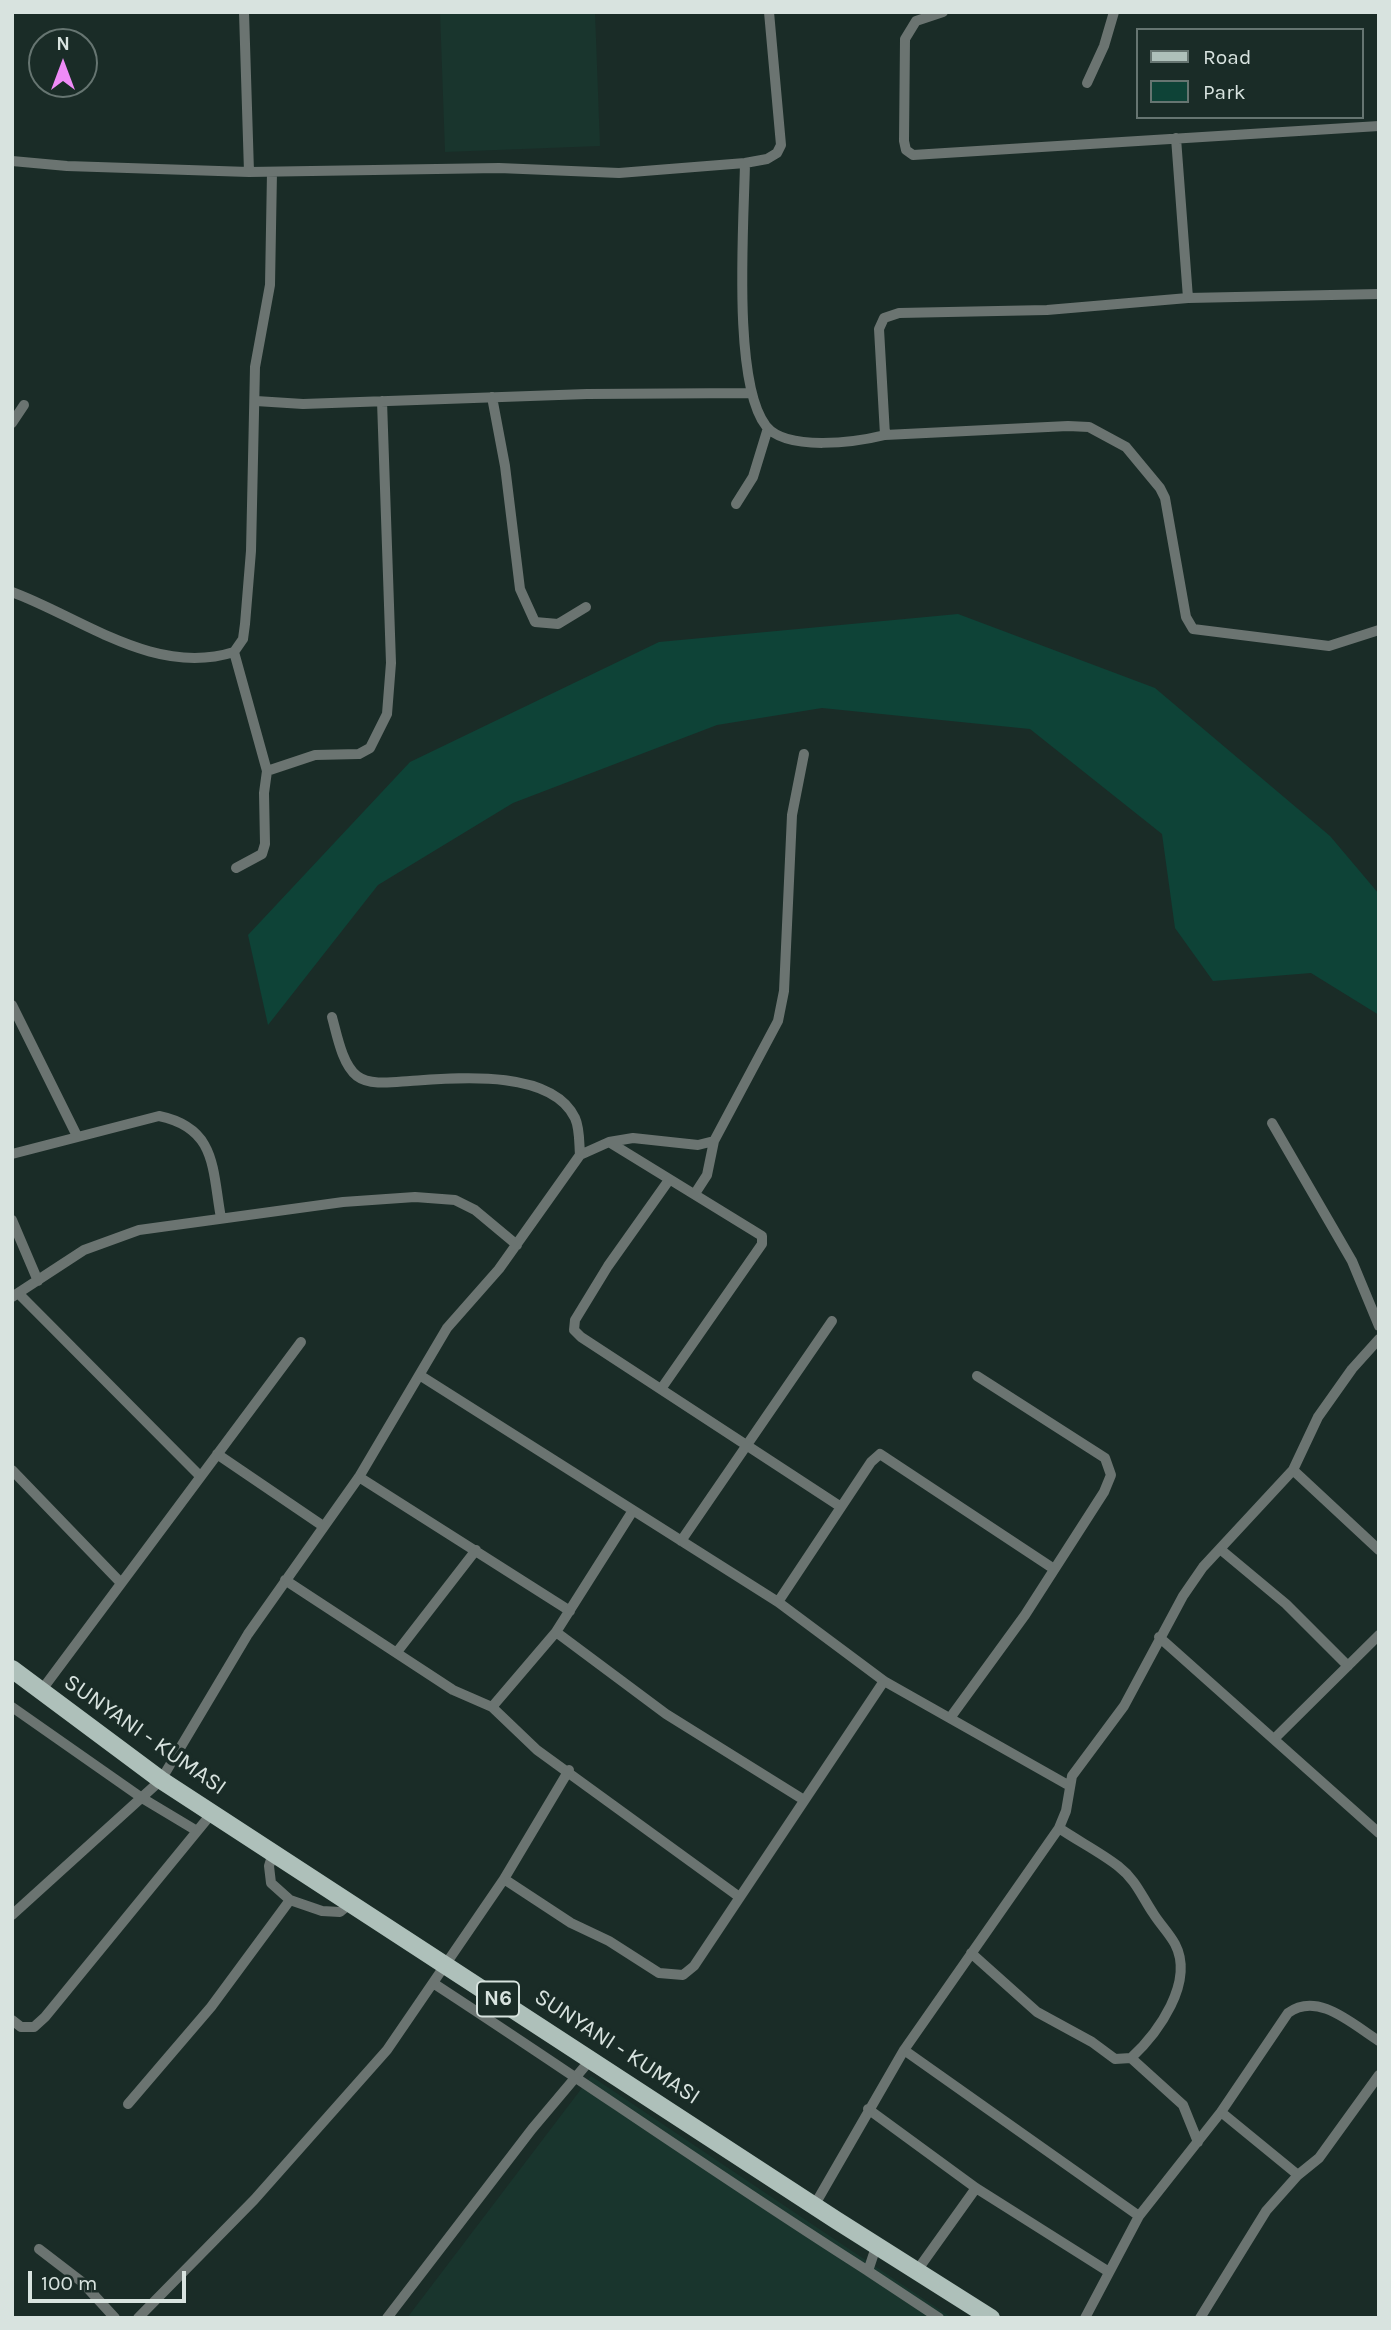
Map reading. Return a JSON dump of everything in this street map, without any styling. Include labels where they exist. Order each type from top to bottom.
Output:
[{"type":"main road","name":"SUNYANI - KUMASI","points":[[12,1669],[161,1780],[916,2273],[991,2318]]},
{"type":"street","points":[[244,12],[249,172]]},
{"type":"street","points":[[12,161],[67,166],[249,172],[499,169],[619,173],[767,159],[777,153],[782,145],[769,12]]},
{"type":"street","points":[[943,12],[916,21],[905,39],[904,141],[906,150],[913,155],[1379,126]]},
{"type":"street","points":[[1087,83],[1104,46],[1114,12]]},
{"type":"street","points":[[1177,138],[1188,298]]},
{"type":"street","points":[[745,163],[745,342],[751,393],[768,428],[787,438],[841,443],[885,435],[1068,426],[1097,430],[1126,447],[1160,488],[1165,498],[1186,617],[1193,629],[1329,646],[1379,630]]},
{"type":"street","points":[[12,592],[42,603],[116,640],[188,658],[208,659],[234,652],[243,639],[257,347],[271,273],[272,172]]},
{"type":"street","points":[[885,435],[879,328],[884,318],[899,313],[1047,310],[1188,298],[1379,294]]},
{"type":"street","points":[[256,401],[303,404],[492,397],[751,393]]},
{"type":"street","points":[[492,397],[505,466],[520,589],[526,606],[535,622],[558,624],[586,607]]},
{"type":"street","points":[[267,771],[315,755],[359,754],[370,748],[387,714],[391,663],[382,401]]},
{"type":"street","points":[[12,423],[24,405]]},
{"type":"street","points":[[736,504],[753,477],[768,428]]},
{"type":"street","points":[[234,652],[267,771],[264,793],[265,844],[262,854],[236,868]]},
{"type":"street","points":[[696,1192],[706,1175],[714,1141],[778,1021],[784,991],[792,815],[804,754]]},
{"type":"street","points":[[12,1005],[77,1136]]},
{"type":"street","points":[[332,1017],[340,1045],[353,1072],[360,1079],[382,1082],[477,1078],[534,1087],[559,1099],[574,1116],[580,1155]]},
{"type":"street","points":[[12,1154],[159,1116],[173,1119],[200,1133],[210,1155],[221,1218]]},
{"type":"street","points":[[1272,1123],[1352,1261],[1379,1326]]},
{"type":"street","points":[[12,1915],[161,1780],[230,1661],[359,1477],[447,1328],[517,1245],[580,1155],[609,1142],[633,1138],[698,1146],[714,1141]]},
{"type":"street","points":[[609,1142],[669,1180],[696,1192],[762,1236],[762,1244],[661,1389]]},
{"type":"street","points":[[669,1180],[608,1266],[575,1320],[574,1330],[745,1447],[841,1507]]},
{"type":"street","points":[[200,1476],[15,1296],[85,1250],[139,1230],[343,1202],[436,1198],[455,1200],[475,1210],[517,1245]]},
{"type":"street","points":[[12,1220],[38,1281]]},
{"type":"street","points":[[681,1541],[832,1321]]},
{"type":"street","points":[[814,2206],[904,2050],[1059,1828],[1066,1811],[1068,1785],[1124,1706],[1159,1637],[1196,1577],[1293,1470],[1318,1418],[1352,1369],[1379,1339]]},
{"type":"street","points":[[41,1691],[302,1342]]},
{"type":"street","points":[[421,1376],[778,1602],[884,1681],[1068,1785]]},
{"type":"street","points":[[950,1718],[1054,1569],[1104,1492],[1111,1475],[1105,1458],[977,1376]]},
{"type":"street","points":[[217,1454],[323,1526]]},
{"type":"street","points":[[778,1602],[871,1462],[876,1456],[884,1455],[1054,1569]]},
{"type":"street","points":[[12,1470],[121,1583]]},
{"type":"street","points":[[1293,1470],[1379,1550]]},
{"type":"street","points":[[359,1477],[570,1611]]},
{"type":"street","points":[[492,1707],[556,1632],[632,1511]]},
{"type":"street","points":[[1220,1549],[1286,1604],[1348,1666]]},
{"type":"street","points":[[397,1651],[476,1550]]},
{"type":"street","points":[[285,1580],[453,1690],[492,1707],[537,1750],[569,1770],[738,1896]]},
{"type":"street","points":[[556,1632],[666,1714],[804,1800]]},
{"type":"street","points":[[1274,1739],[1379,1635]]},
{"type":"street","points":[[1159,1637],[1379,1833]]},
{"type":"street","points":[[504,1879],[571,1923],[609,1941],[659,1973],[683,1975],[694,1966],[738,1896],[884,1681]]},
{"type":"street","points":[[12,1707],[142,1798],[197,1831]]},
{"type":"street","points":[[143,2317],[254,2200],[387,2050],[504,1879],[569,1770]]},
{"type":"street","points":[[12,2020],[21,2027],[34,2027],[45,2017],[212,1813]]},
{"type":"street","points":[[971,1953],[1037,2012],[1092,2042],[1115,2059],[1131,2058],[1145,2045],[1177,1993],[1180,1967],[1175,1945],[1148,1906],[1140,1886],[1118,1865],[1059,1828]]},
{"type":"street","points":[[273,1853],[269,1866],[271,1883],[290,1900],[322,1911],[340,1912],[351,1903]]},
{"type":"street","points":[[128,2104],[211,2007],[290,1900]]},
{"type":"street","points":[[433,1983],[576,2076],[743,2193],[939,2318]]},
{"type":"street","points":[[1085,2318],[1139,2216],[1221,2112],[1288,2012],[1300,2004],[1317,2003],[1379,2041]]},
{"type":"street","points":[[904,2050],[1139,2216]]},
{"type":"street","points":[[1131,2058],[1183,2105],[1198,2143]]},
{"type":"street","points":[[387,2318],[591,2059]]},
{"type":"street","points":[[1200,2318],[1266,2211],[1298,2175],[1319,2158],[1379,2075]]},
{"type":"street","points":[[869,2109],[976,2188],[1109,2272]]},
{"type":"street","points":[[1221,2112],[1298,2175]]},
{"type":"street","points":[[916,2273],[976,2188]]},
{"type":"street","points":[[868,2272],[876,2247]]},
{"type":"street","points":[[39,2249],[82,2282],[115,2318]]},
{"type":"shaded area","points":[[440,12],[595,12],[600,146],[445,152]]},
{"type":"shaded area","points":[[591,2076],[952,2318],[407,2318]]},
{"type":"green space","points":[[958,614],[1155,688],[1330,836],[1379,894],[1379,1015],[1311,973],[1213,981],[1175,928],[1162,834],[1030,729],[822,708],[717,725],[513,803],[378,885],[268,1025],[248,935],[410,762],[659,642]]}]
